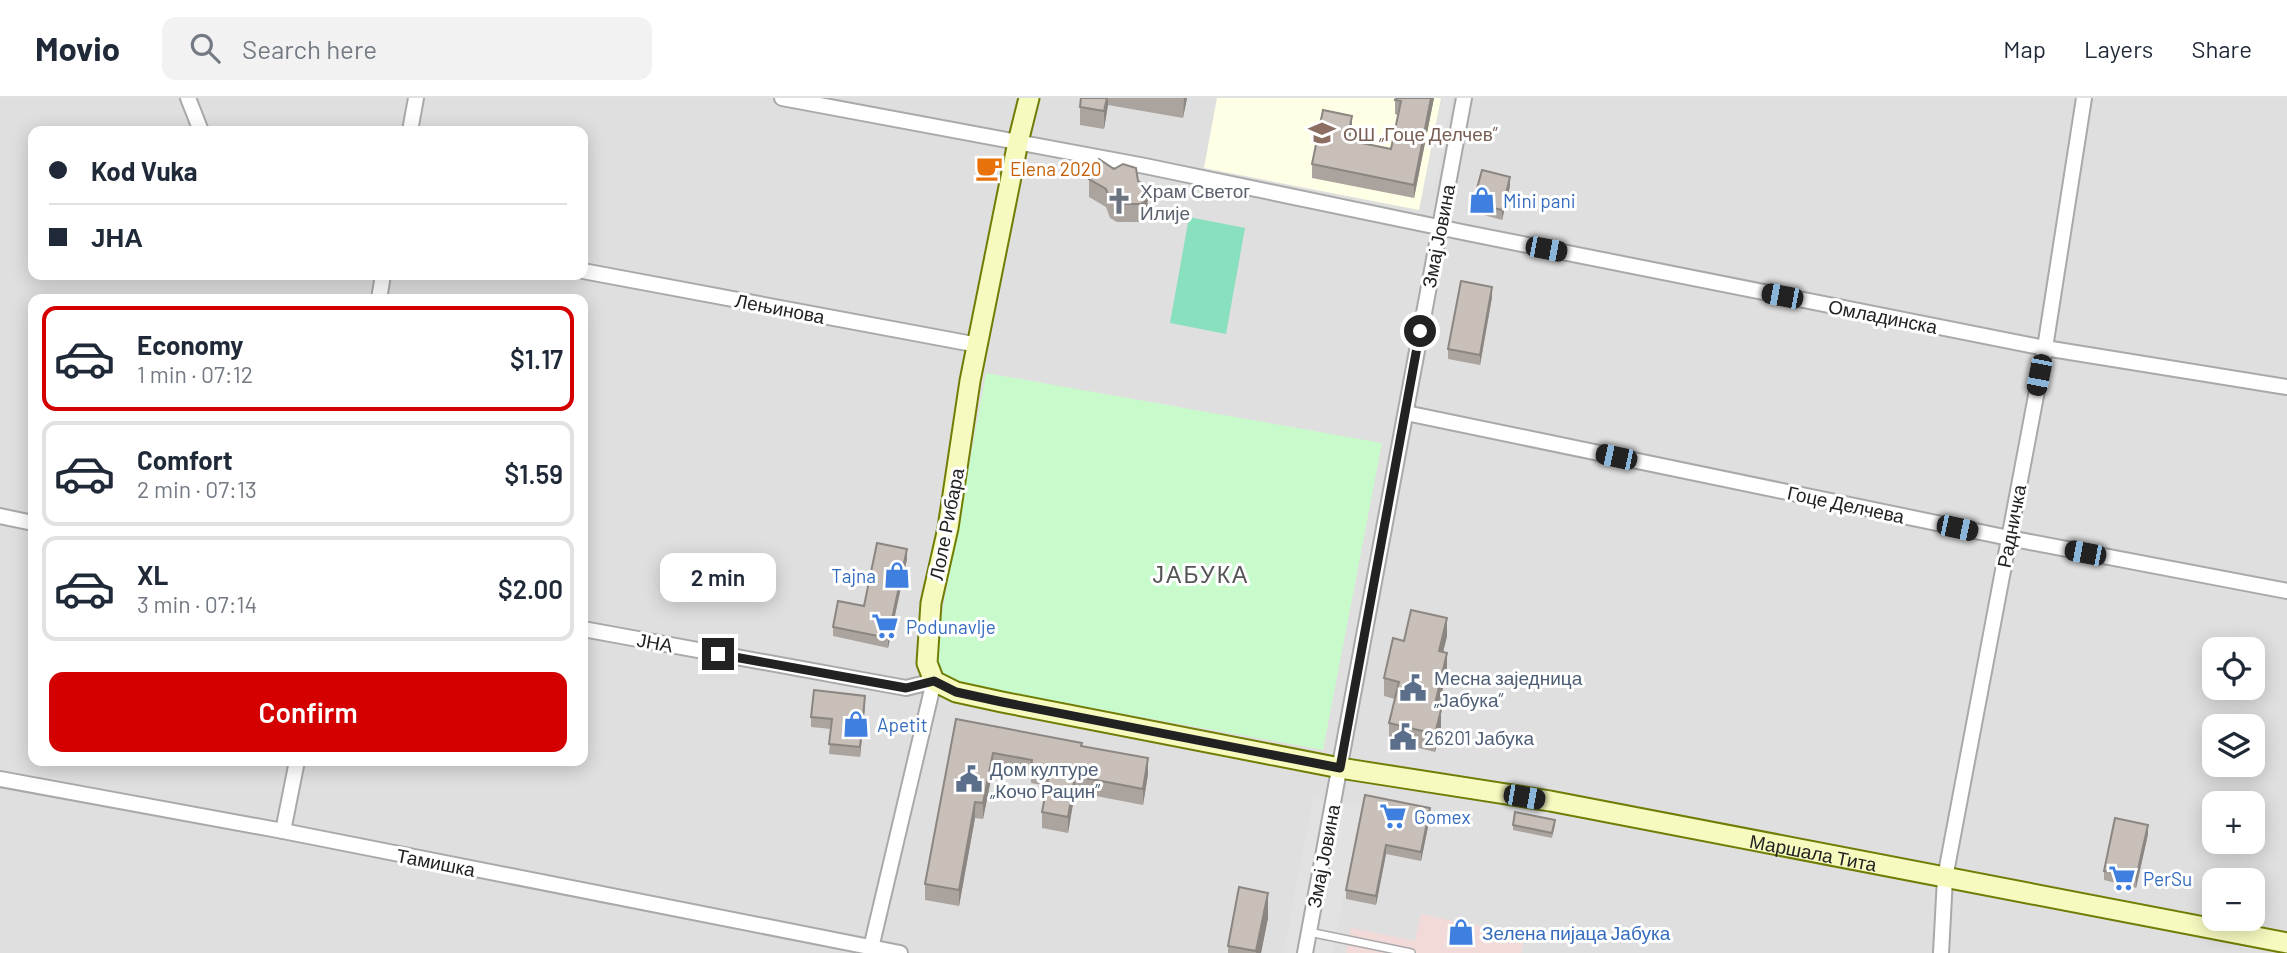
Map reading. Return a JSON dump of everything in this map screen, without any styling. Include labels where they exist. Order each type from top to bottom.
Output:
[{"type":"main road","name":"Лоле Рибара","points":[[934,681],[927,663],[931,603],[948,528],[978,345],[1029,98]]},
{"type":"main road","name":"Маршала Тита","points":[[934,681],[956,692],[1002,702],[1340,768],[1550,801],[2287,943]]},
{"type":"street","points":[[188,98],[199,126]]},
{"type":"street","points":[[411,126],[416,98]]},
{"type":"street","name":"Омладинска","points":[[782,98],[1018,142],[2045,348],[2287,387]]},
{"type":"street","name":"Змај Јовина","points":[[1305,953],[1464,98]]},
{"type":"street","name":"Радничка","points":[[1941,953],[1945,878],[2045,348],[2084,98]]},
{"type":"street","name":"Лењинова","points":[[588,272],[978,345]]},
{"type":"street","name":"Гоце Делчева","points":[[1406,413],[2009,538],[2287,591]]},
{"type":"street","points":[[0,516],[28,522]]},
{"type":"street","name":"ЈНА","points":[[588,630],[906,688],[934,681]]},
{"type":"street","name":"Лоле Рибара","points":[[871,948],[934,681]]},
{"type":"street","points":[[283,831],[296,766]]},
{"type":"street","name":"Тамишка","points":[[0,779],[283,831],[900,953]]},
{"type":"lane","points":[[1309,932],[1411,953]]},
{"type":"shaded area","points":[[0,98],[2287,98],[2287,953],[0,953]]},
{"type":"shaded area","name":"ОШ „Гоце Делчев”","points":[[1217,98],[1441,98],[1419,210],[1204,168]]},
{"type":"shaded area","points":[[1442,98],[1452,98],[1435,188],[1425,186]]},
{"type":"shaded area","points":[[1314,797],[1362,806],[1332,953],[1283,953]]},
{"type":"shaded area","name":"Зелена пијаца Јабука","points":[[1421,914],[1525,936],[1521,953],[1346,953],[1351,928],[1415,941]]},
{"type":"green space","points":[[1189,217],[1245,228],[1226,334],[1170,323]]},
{"type":"green space","points":[[986,373],[1382,443],[1323,750],[960,684],[942,673],[935,652]]},
{"type":"building","points":[[1081,98],[1107,98],[1104,111],[1080,107]]},
{"type":"building","points":[[1431,98],[1414,185],[1312,164],[1323,110],[1352,116],[1347,140],[1391,149],[1401,101],[1395,100]]},
{"type":"building","points":[[1099,159],[1114,169],[1123,164],[1136,168],[1138,181],[1146,186],[1147,200],[1141,204],[1117,204],[1110,200],[1106,189],[1089,179]]},
{"type":"building","points":[[1482,170],[1510,177],[1502,210],[1473,203]]},
{"type":"building","points":[[1461,281],[1492,287],[1480,355],[1448,349]]},
{"type":"building","points":[[877,543],[907,549],[888,638],[833,627],[838,601],[864,606]]},
{"type":"building","points":[[1411,610],[1447,618],[1439,651],[1447,653],[1434,708],[1441,710],[1435,734],[1389,723],[1399,682],[1384,678],[1393,638],[1404,641]]},
{"type":"building","points":[[814,690],[865,696],[860,747],[829,744],[832,719],[811,717]]},
{"type":"building","points":[[956,719],[1148,758],[1143,789],[1075,776],[1068,817],[1042,812],[1050,770],[1031,767],[1032,760],[993,753],[983,803],[975,802],[959,890],[925,884]]},
{"type":"building","points":[[1365,795],[1430,808],[1421,852],[1386,845],[1376,896],[1346,890]]},
{"type":"building","points":[[1515,812],[1555,820],[1552,833],[1513,825]]},
{"type":"building","points":[[2115,818],[2148,825],[2136,878],[2104,871]]},
{"type":"building","points":[[1239,887],[1268,893],[1256,951],[1228,946]]},
{"type":"place","name":"ОШ „Гоце Делчев”","points":[[1322,133]]},
{"type":"place","name":"Elena 2020","points":[[989,168]]},
{"type":"place","name":"Mini pani","points":[[1482,200]]},
{"type":"place","name":"Храм Светог Илије","points":[[1119,201]]},
{"type":"place","name":"Tajna","points":[[897,575]]},
{"type":"place","name":"Podunavlje","points":[[885,626]]},
{"type":"place","name":"Месна заједница „Јабука”","points":[[1413,688]]},
{"type":"place","name":"Apetit","points":[[856,724]]},
{"type":"place","name":"26201 Јабука","points":[[1403,737]]},
{"type":"place","name":"Дом културе „Кочо Рацин”","points":[[969,779]]},
{"type":"place","name":"Gomex","points":[[1393,816]]},
{"type":"place","name":"PerSu","points":[[2122,878]]},
{"type":"place","name":"Зелена пијаца Јабука","points":[[1461,932]]},
{"type":"district","name":"ЈАБУКА","points":[[1201,574]]},
{"type":"route","points":[[718,654],[906,688],[934,681],[956,692],[1002,702],[1340,768],[1420,331]]}]
